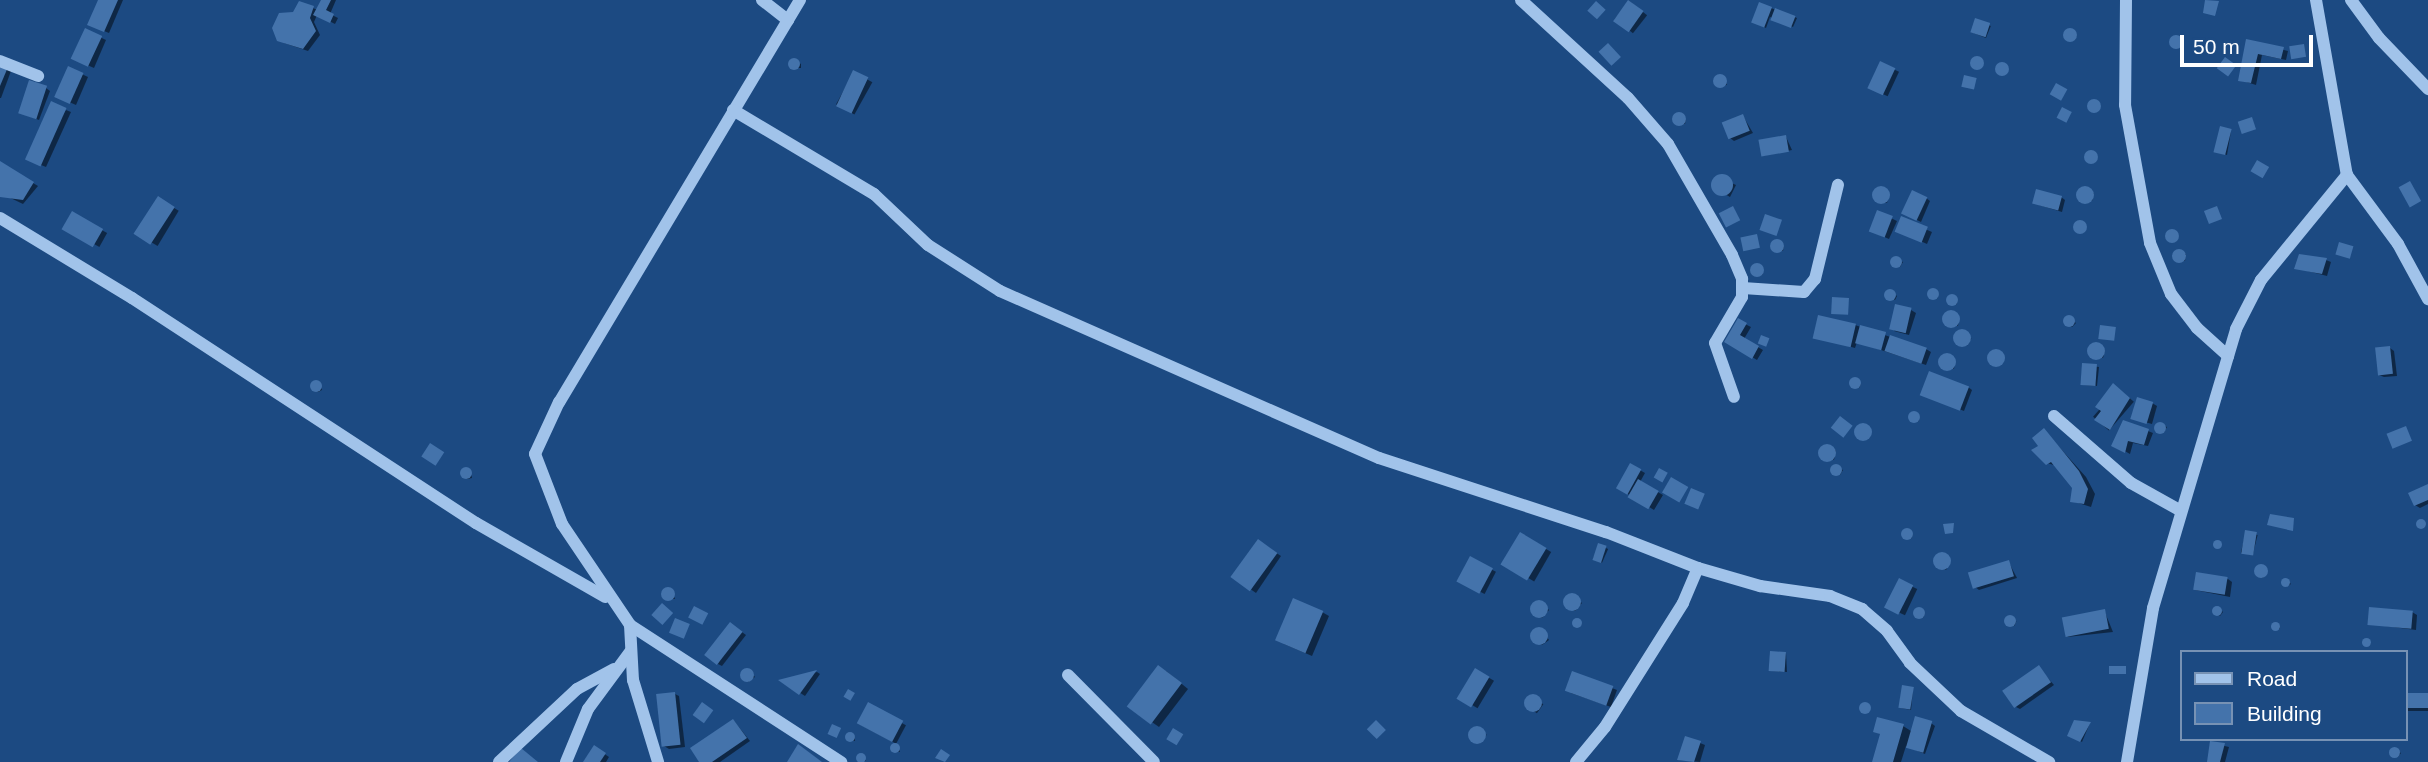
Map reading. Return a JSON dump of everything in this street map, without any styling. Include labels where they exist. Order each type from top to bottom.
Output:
[{"type":"street","points":[[762,0],[788,20]]},
{"type":"street","points":[[800,0],[539,438],[535,454],[550,498],[608,599],[630,625],[841,762]]},
{"type":"street","points":[[1521,0],[1629,98],[1668,144],[1732,255],[1743,288],[1739,306],[1719,330],[1716,343],[1734,397]]},
{"type":"street","points":[[2126,0],[2125,105],[2150,243],[2171,294],[2197,328],[2228,356]]},
{"type":"street","points":[[2316,0],[2347,176],[2398,244],[2428,299]]},
{"type":"street","points":[[2351,0],[2379,38],[2428,89]]},
{"type":"street","points":[[0,61],[38,76]]},
{"type":"street","points":[[733,110],[874,194],[928,245],[999,291],[1379,458],[1606,532],[1698,568],[1760,586],[1830,596],[1862,609],[1887,631],[1910,663],[1961,711],[2049,762]]},
{"type":"street","points":[[2127,762],[2147,632],[2180,511],[2245,304],[2261,279],[2347,176]]},
{"type":"street","points":[[1743,288],[1804,292],[1815,279],[1838,185]]},
{"type":"street","points":[[0,218],[132,298],[476,523],[608,599]]},
{"type":"street","points":[[2054,416],[2131,483],[2180,511]]},
{"type":"street","points":[[1576,762],[1605,727],[1671,623],[1698,568]]},
{"type":"street","points":[[630,625],[634,680],[658,762]]},
{"type":"street","points":[[566,762],[588,709],[614,669],[630,652]]},
{"type":"street","points":[[499,762],[576,689],[614,669]]},
{"type":"street","points":[[1068,676],[1154,762]]},
{"type":"building","points":[[98,0],[118,0],[104,32],[87,25]]},
{"type":"building","points":[[321,0],[331,0],[326,10],[334,14],[330,23],[313,15]]},
{"type":"building","points":[[1628,0],[1644,11],[1629,32],[1613,21]]},
{"type":"building","points":[[2205,0],[2219,1],[2215,16],[2203,13]]},
{"type":"building","points":[[299,1],[314,6],[310,18],[316,31],[303,49],[277,41],[272,28],[279,13],[293,12]]},
{"type":"building","points":[[1596,1],[1606,10],[1597,19],[1587,11]]},
{"type":"building","points":[[1759,2],[1772,7],[1764,28],[1751,23]]},
{"type":"building","points":[[1775,8],[1796,16],[1791,28],[1770,20]]},
{"type":"building","points":[[1975,18],[1990,23],[1986,37],[1970,32]]},
{"type":"building","points":[[85,28],[102,36],[88,67],[71,59]]},
{"type":"building","points":[[2070,28],[2075,30],[2075,40],[2070,42],[2065,40],[2063,35],[2065,30]]},
{"type":"building","points":[[2176,35],[2181,37],[2181,47],[2176,49],[2171,47],[2169,42],[2171,37]]},
{"type":"building","points":[[2246,39],[2284,47],[2281,59],[2258,54],[2251,83],[2238,81]]},
{"type":"building","points":[[1608,43],[1621,57],[1611,66],[1598,52]]},
{"type":"building","points":[[2304,44],[2306,57],[2291,59],[2289,46]]},
{"type":"building","points":[[1977,56],[1982,58],[1982,68],[1977,70],[1972,68],[1970,63],[1972,58]]},
{"type":"building","points":[[2225,57],[2236,65],[2228,77],[2217,68]]},
{"type":"building","points":[[794,58],[800,64],[794,70],[788,64]]},
{"type":"building","points":[[1880,61],[1895,68],[1883,95],[1867,88]]},
{"type":"building","points":[[2002,62],[2007,64],[2007,74],[2002,76],[1997,74],[1995,69],[1997,64]]},
{"type":"building","points":[[0,64],[8,67],[0,86]]},
{"type":"building","points":[[68,66],[84,73],[70,104],[54,97]]},
{"type":"building","points":[[853,70],[868,77],[852,113],[836,106]]},
{"type":"building","points":[[1720,74],[1725,76],[1725,86],[1720,88],[1715,86],[1713,81],[1715,76]]},
{"type":"building","points":[[1964,75],[1977,78],[1974,90],[1961,87]]},
{"type":"building","points":[[29,80],[47,86],[36,119],[18,113]]},
{"type":"building","points":[[2056,83],[2067,89],[2061,101],[2050,94]]},
{"type":"building","points":[[2094,99],[2099,101],[2099,111],[2094,113],[2089,111],[2087,106],[2089,101]]},
{"type":"building","points":[[51,101],[67,108],[40,166],[25,159]]},
{"type":"building","points":[[2062,107],[2072,112],[2066,123],[2057,118]]},
{"type":"building","points":[[1679,112],[1684,114],[1684,124],[1679,126],[1674,124],[1672,119],[1674,114]]},
{"type":"building","points":[[1743,114],[1750,131],[1728,139],[1722,123]]},
{"type":"building","points":[[2252,117],[2256,129],[2242,134],[2238,122]]},
{"type":"building","points":[[2220,126],[2232,129],[2225,155],[2213,152]]},
{"type":"building","points":[[1786,135],[1789,152],[1761,157],[1758,140]]},
{"type":"building","points":[[2091,150],[2096,152],[2096,162],[2091,164],[2086,162],[2084,157],[2086,152]]},
{"type":"building","points":[[2257,160],[2269,167],[2263,178],[2250,171]]},
{"type":"building","points":[[0,161],[34,182],[23,200],[0,197]]},
{"type":"building","points":[[1722,174],[1730,177],[1733,185],[1730,193],[1722,196],[1714,193],[1711,185],[1714,177]]},
{"type":"building","points":[[2410,181],[2421,201],[2410,207],[2399,187]]},
{"type":"building","points":[[1881,186],[1887,189],[1890,195],[1887,201],[1881,204],[1875,201],[1872,195],[1875,189]]},
{"type":"building","points":[[2085,186],[2091,189],[2094,195],[2091,201],[2085,204],[2079,201],[2076,195],[2079,189]]},
{"type":"building","points":[[2036,189],[2062,196],[2058,210],[2032,203]]},
{"type":"building","points":[[1912,190],[1927,197],[1916,221],[1901,214]]},
{"type":"building","points":[[158,196],[175,207],[150,245],[133,234]]},
{"type":"building","points":[[1733,206],[1740,220],[1726,228],[1719,213]]},
{"type":"building","points":[[2217,206],[2222,219],[2209,224],[2204,211]]},
{"type":"building","points":[[1877,210],[1893,216],[1885,238],[1869,231]]},
{"type":"building","points":[[72,211],[103,229],[93,247],[62,229]]},
{"type":"building","points":[[1765,214],[1782,220],[1776,236],[1759,230]]},
{"type":"building","points":[[1901,216],[1928,227],[1922,243],[1895,232]]},
{"type":"building","points":[[2080,220],[2085,222],[2085,232],[2080,234],[2075,232],[2073,227],[2075,222]]},
{"type":"building","points":[[2172,229],[2177,231],[2177,241],[2172,243],[2167,241],[2165,236],[2167,231]]},
{"type":"building","points":[[1757,234],[1760,248],[1743,251],[1740,238]]},
{"type":"building","points":[[1777,239],[1782,241],[1782,251],[1777,253],[1772,251],[1770,246],[1772,241]]},
{"type":"building","points":[[2339,242],[2353,246],[2350,259],[2335,254]]},
{"type":"building","points":[[2179,249],[2184,251],[2184,261],[2179,263],[2174,261],[2172,256],[2174,251]]},
{"type":"building","points":[[2299,254],[2327,258],[2322,274],[2294,269]]},
{"type":"building","points":[[1896,256],[1902,262],[1896,268],[1890,262]]},
{"type":"building","points":[[1757,263],[1762,265],[1762,275],[1757,277],[1752,275],[1750,270],[1752,265]]},
{"type":"building","points":[[1933,288],[1939,294],[1933,300],[1927,294]]},
{"type":"building","points":[[1890,289],[1896,295],[1890,301],[1884,295]]},
{"type":"building","points":[[1952,294],[1958,300],[1952,306],[1946,300]]},
{"type":"building","points":[[1832,297],[1849,298],[1848,315],[1831,314]]},
{"type":"building","points":[[1895,304],[1912,308],[1906,333],[1889,329]]},
{"type":"building","points":[[1951,310],[1957,313],[1960,319],[1957,325],[1951,328],[1945,325],[1942,319],[1945,313]]},
{"type":"building","points":[[1818,315],[1856,324],[1851,347],[1813,338]]},
{"type":"building","points":[[2069,315],[2075,321],[2069,327],[2063,321]]},
{"type":"building","points":[[1738,318],[1747,323],[1740,335],[1759,346],[1752,359],[1724,342]]},
{"type":"building","points":[[1860,325],[1886,332],[1881,350],[1855,343]]},
{"type":"building","points":[[2100,325],[2116,327],[2114,341],[2098,339]]},
{"type":"building","points":[[1962,329],[1968,332],[1971,338],[1968,344],[1962,347],[1956,344],[1953,338],[1956,332]]},
{"type":"building","points":[[1761,335],[1769,338],[1766,347],[1758,343]]},
{"type":"building","points":[[1890,335],[1927,348],[1921,364],[1884,351]]},
{"type":"building","points":[[2096,342],[2102,345],[2105,351],[2102,357],[2096,360],[2090,357],[2087,351],[2090,345]]},
{"type":"building","points":[[2390,346],[2393,374],[2378,375],[2375,348]]},
{"type":"building","points":[[1996,349],[2002,352],[2005,358],[2002,364],[1996,367],[1990,364],[1987,358],[1990,352]]},
{"type":"building","points":[[1947,353],[1953,356],[1956,362],[1953,368],[1947,371],[1941,368],[1938,362],[1941,356]]},
{"type":"building","points":[[2082,363],[2097,364],[2095,386],[2080,385]]},
{"type":"building","points":[[1929,371],[1969,386],[1960,411],[1920,395]]},
{"type":"building","points":[[1855,377],[1861,383],[1855,389],[1849,383]]},
{"type":"building","points":[[316,380],[322,386],[316,392],[310,386]]},
{"type":"building","points":[[2113,383],[2130,398],[2110,430],[2094,420],[2101,411],[2095,407]]},
{"type":"building","points":[[2137,397],[2153,402],[2147,424],[2130,419]]},
{"type":"building","points":[[1914,411],[1920,417],[1914,423],[1908,417]]},
{"type":"building","points":[[1840,416],[1853,426],[1843,438],[1831,428]]},
{"type":"building","points":[[2123,420],[2149,429],[2144,445],[2128,441],[2125,453],[2111,446]]},
{"type":"building","points":[[2160,422],[2166,428],[2160,434],[2154,428]]},
{"type":"building","points":[[1863,423],[1869,426],[1872,432],[1869,438],[1863,441],[1857,438],[1854,432],[1857,426]]},
{"type":"building","points":[[2406,426],[2412,441],[2393,449],[2387,434]]},
{"type":"building","points":[[2044,428],[2079,471],[2088,489],[2084,504],[2070,502],[2072,488],[2051,462],[2046,465],[2031,450],[2038,446],[2032,438]]},
{"type":"building","points":[[430,443],[444,452],[436,466],[421,456]]},
{"type":"building","points":[[1827,444],[1833,447],[1836,453],[1833,459],[1827,462],[1821,459],[1818,453],[1821,447]]},
{"type":"building","points":[[1630,463],[1641,469],[1627,495],[1616,488]]},
{"type":"building","points":[[1836,464],[1842,470],[1836,476],[1830,470]]},
{"type":"building","points":[[466,467],[472,473],[466,479],[460,473]]},
{"type":"building","points":[[1659,468],[1668,473],[1662,482],[1654,478]]},
{"type":"building","points":[[1671,477],[1688,487],[1679,503],[1662,493]]},
{"type":"building","points":[[1638,479],[1659,491],[1648,509],[1628,497]]},
{"type":"building","points":[[2428,484],[2428,500],[2414,506],[2408,493]]},
{"type":"building","points":[[1691,488],[1705,494],[1698,510],[1684,504]]},
{"type":"building","points":[[2270,514],[2294,518],[2293,531],[2267,525]]},
{"type":"building","points":[[2421,519],[2426,524],[2421,529],[2416,524]]},
{"type":"building","points":[[1954,523],[1953,533],[1945,534],[1943,524]]},
{"type":"building","points":[[1907,528],[1913,534],[1907,540],[1901,534]]},
{"type":"building","points":[[2245,530],[2257,532],[2253,556],[2241,554]]},
{"type":"building","points":[[1520,532],[1547,548],[1527,581],[1500,565]]},
{"type":"building","points":[[1258,539],[1277,553],[1250,591],[1230,577]]},
{"type":"building","points":[[2217,540],[2221,544],[2217,548],[2213,544]]},
{"type":"building","points":[[1598,543],[1607,546],[1601,563],[1592,560]]},
{"type":"building","points":[[1942,552],[1948,555],[1951,561],[1948,567],[1942,570],[1936,567],[1933,561],[1936,555]]},
{"type":"building","points":[[1470,556],[1493,568],[1479,594],[1456,582]]},
{"type":"building","points":[[2009,560],[2014,576],[1973,589],[1968,573]]},
{"type":"building","points":[[2261,564],[2266,566],[2266,576],[2261,578],[2256,576],[2254,571],[2256,566]]},
{"type":"building","points":[[2196,572],[2228,577],[2225,595],[2193,590]]},
{"type":"building","points":[[2285,577],[2290,582],[2285,587],[2280,582]]},
{"type":"building","points":[[1899,578],[1913,585],[1898,615],[1884,607]]},
{"type":"building","points":[[665,587],[671,587],[675,594],[671,601],[665,601],[661,597],[661,591]]},
{"type":"building","points":[[1568,593],[1576,593],[1581,602],[1579,609],[1568,611],[1563,606],[1563,598]]},
{"type":"building","points":[[1293,598],[1323,611],[1305,653],[1275,640]]},
{"type":"building","points":[[1535,600],[1543,600],[1548,609],[1546,616],[1535,618],[1530,613],[1530,605]]},
{"type":"building","points":[[662,603],[673,613],[662,625],[651,615]]},
{"type":"building","points":[[694,606],[708,613],[702,625],[688,618]]},
{"type":"building","points":[[2217,606],[2221,607],[2221,615],[2217,616],[2213,615],[2212,611],[2213,607]]},
{"type":"building","points":[[1919,607],[1925,613],[1919,619],[1913,613]]},
{"type":"building","points":[[2369,607],[2413,611],[2411,629],[2367,625]]},
{"type":"building","points":[[2105,609],[2109,629],[2066,637],[2062,617]]},
{"type":"building","points":[[2010,615],[2016,621],[2010,627],[2004,621]]},
{"type":"building","points":[[675,618],[690,624],[684,639],[669,633]]},
{"type":"building","points":[[1577,618],[1582,623],[1577,628],[1572,623]]},
{"type":"building","points":[[730,622],[743,632],[717,665],[704,655]]},
{"type":"building","points":[[2275,622],[2279,626],[2275,630],[2271,626]]},
{"type":"building","points":[[1535,627],[1543,627],[1548,636],[1546,643],[1535,645],[1530,640],[1530,632]]},
{"type":"building","points":[[2366,637],[2371,642],[2366,647],[2361,642]]},
{"type":"building","points":[[1770,651],[1786,652],[1785,672],[1769,671]]},
{"type":"building","points":[[1158,665],[1182,683],[1151,725],[1127,707]]},
{"type":"building","points":[[2039,665],[2051,682],[2014,708],[2002,691]]},
{"type":"building","points":[[2109,666],[2126,666],[2126,674],[2109,674]]},
{"type":"building","points":[[744,668],[750,668],[754,675],[750,682],[744,682],[740,678],[740,672]]},
{"type":"building","points":[[1475,668],[1490,677],[1471,708],[1456,699]]},
{"type":"building","points":[[817,670],[799,695],[778,680]]},
{"type":"building","points":[[1572,671],[1613,686],[1606,706],[1565,691]]},
{"type":"building","points":[[1902,685],[1914,687],[1910,710],[1898,708]]},
{"type":"building","points":[[848,689],[855,693],[850,701],[844,697]]},
{"type":"building","points":[[675,692],[681,745],[662,747],[656,694]]},
{"type":"building","points":[[2407,693],[2428,693],[2428,708],[2407,708]]},
{"type":"building","points":[[1529,694],[1537,694],[1542,703],[1540,710],[1529,712],[1524,707],[1524,699]]},
{"type":"building","points":[[702,702],[713,710],[704,723],[693,715]]},
{"type":"building","points":[[868,702],[903,721],[892,742],[857,723]]},
{"type":"building","points":[[1865,702],[1871,708],[1865,714],[1859,708]]},
{"type":"building","points":[[1915,716],[1932,721],[1923,753],[1906,748]]},
{"type":"building","points":[[1877,717],[1904,724],[1893,762],[1872,762],[1880,734],[1873,732]]},
{"type":"building","points":[[733,719],[747,738],[712,762],[699,762],[690,748]]},
{"type":"building","points":[[1376,720],[1386,730],[1377,739],[1367,729]]},
{"type":"building","points":[[2074,720],[2091,722],[2080,742],[2067,736]]},
{"type":"building","points":[[832,724],[841,728],[837,738],[828,734]]},
{"type":"building","points":[[1473,726],[1481,726],[1486,735],[1484,742],[1473,744],[1468,739],[1468,731]]},
{"type":"building","points":[[1173,728],[1183,734],[1177,745],[1166,739]]},
{"type":"building","points":[[850,732],[854,733],[854,741],[850,742],[846,741],[845,737],[846,733]]},
{"type":"building","points":[[1685,736],[1701,741],[1694,762],[1677,760]]},
{"type":"building","points":[[2210,741],[2225,743],[2220,762],[2207,762]]},
{"type":"building","points":[[895,743],[899,744],[899,752],[895,753],[891,752],[890,748],[891,744]]},
{"type":"building","points":[[798,744],[822,762],[787,762]]},
{"type":"building","points":[[594,745],[606,753],[600,762],[583,762]]},
{"type":"building","points":[[2394,746],[2400,752],[2394,758],[2388,752]]},
{"type":"building","points":[[521,748],[538,762],[509,762]]},
{"type":"building","points":[[941,749],[950,755],[945,762],[935,758]]},
{"type":"building","points":[[861,753],[865,754],[865,762],[861,763],[857,762],[856,758],[857,754]]}]
